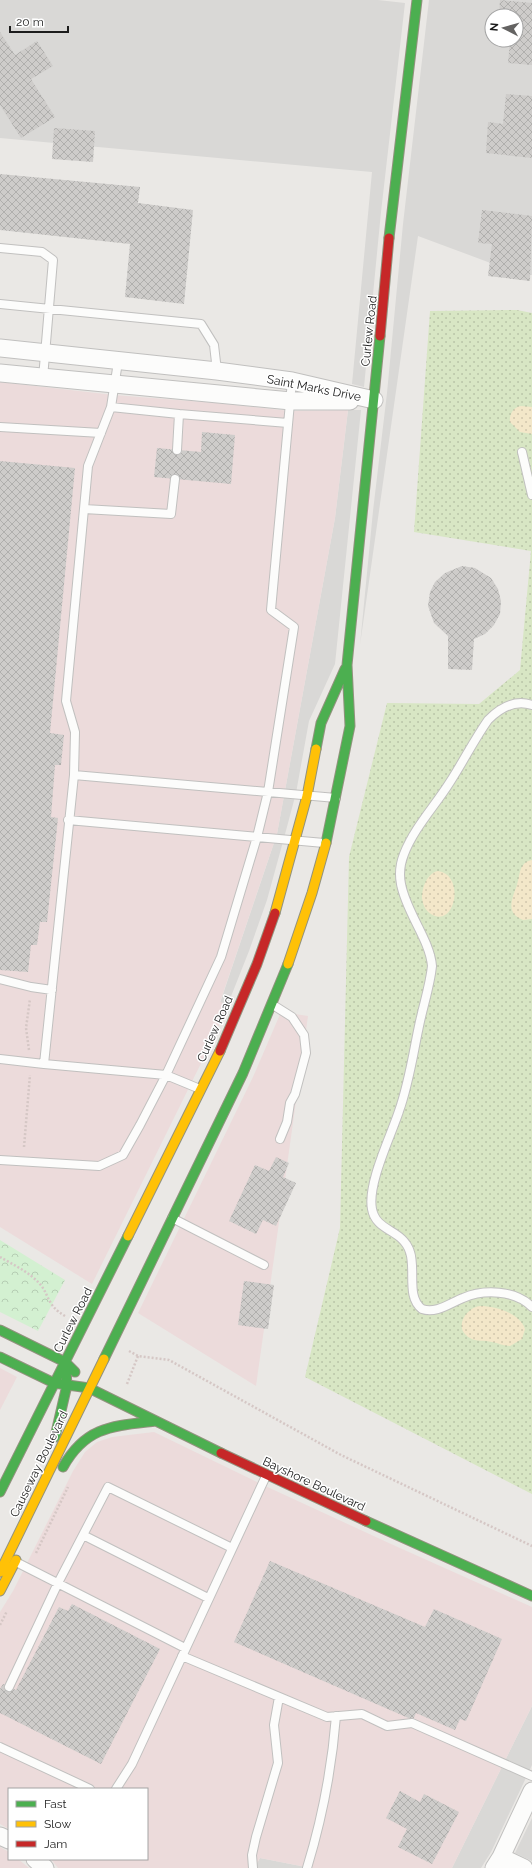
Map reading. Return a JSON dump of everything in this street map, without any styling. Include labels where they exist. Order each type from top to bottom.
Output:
[{"type":"main road","name":"Curlew Road","points":[[89,1388],[242,1073],[272,1005],[309,903],[326,843],[350,726],[347,665],[391,223],[417,0]]},
{"type":"main road","name":"Curlew Road","points":[[54,1383],[84,1326],[224,1043],[257,964],[278,903],[296,841],[307,796],[321,723],[347,665]]},
{"type":"main road","points":[[243,1021],[257,964]]},
{"type":"main road","name":"Bayshore Boulevard","points":[[0,1330],[65,1362],[89,1388]]},
{"type":"main road","name":"Bayshore Boulevard","points":[[0,1357],[54,1383],[89,1388],[266,1475],[532,1596]]},
{"type":"main road","points":[[52,1443],[60,1419],[67,1385],[65,1362]]},
{"type":"main road","points":[[89,1388],[91,1365]]},
{"type":"main road","name":"Causeway Boulevard","points":[[0,1492],[54,1383]]},
{"type":"main road","name":"Causeway Boulevard","points":[[0,1572],[89,1388]]},
{"type":"main road","points":[[60,1473],[76,1446],[90,1435],[108,1427],[156,1422]]},
{"type":"main road","points":[[0,1591],[32,1528]]},
{"type":"street","name":"Saint Marks Drive","points":[[0,348],[46,352],[118,362],[217,371],[292,381],[374,400]]},
{"type":"street","name":"Saint Marks Drive","points":[[0,373],[291,401],[374,400]]},
{"type":"street","points":[[524,1868],[497,1862],[532,1791]]},
{"type":"lane","points":[[0,248],[42,252],[53,260],[43,378]]},
{"type":"lane","points":[[0,304],[201,324],[214,345],[217,371]]},
{"type":"lane","points":[[44,1064],[68,820],[74,775],[76,732],[66,701],[88,466],[111,407],[116,385],[118,362]]},
{"type":"lane","points":[[0,1160],[99,1166],[123,1155],[166,1075],[221,957],[257,837],[268,792],[294,627],[271,610],[292,381]]},
{"type":"lane","points":[[111,407],[288,423]]},
{"type":"lane","points":[[177,450],[179,414]]},
{"type":"lane","points":[[0,427],[101,433]]},
{"type":"lane","points":[[522,452],[532,495]]},
{"type":"lane","points":[[84,508],[171,514],[175,479]]},
{"type":"lane","points":[[532,705],[521,703],[511,704],[497,712],[488,720],[450,781],[412,837],[403,855],[400,870],[401,885],[411,915],[429,950],[432,966],[410,1072],[400,1111],[382,1159],[371,1198],[372,1213],[378,1222],[406,1242],[412,1258],[414,1299],[422,1309],[431,1311],[463,1298],[488,1293],[504,1294],[522,1299],[532,1307]]},
{"type":"lane","points":[[74,775],[336,798]]},
{"type":"lane","points":[[68,820],[326,843]]},
{"type":"lane","points":[[0,979],[31,987],[52,990]]},
{"type":"lane","points":[[272,1005],[292,1017],[304,1035],[306,1053],[295,1094],[290,1102],[287,1122],[280,1139]]},
{"type":"lane","points":[[0,1059],[166,1075],[201,1090]]},
{"type":"lane","points":[[172,1218],[264,1265]]},
{"type":"lane","points":[[117,1788],[132,1764],[266,1475]]},
{"type":"lane","points":[[9,1687],[58,1582],[108,1487],[232,1548]]},
{"type":"lane","points":[[83,1535],[208,1598]]},
{"type":"lane","points":[[15,1562],[58,1582],[185,1648]]},
{"type":"lane","points":[[182,1656],[327,1717],[362,1714],[387,1726],[412,1723],[532,1776]]},
{"type":"lane","points":[[253,1868],[252,1854],[256,1837],[278,1763],[274,1725],[279,1697]]},
{"type":"lane","points":[[308,1868],[315,1842],[333,1752],[336,1716]]},
{"type":"lane","points":[[0,1747],[88,1788]]},
{"type":"path","points":[[9,1160],[13,1147],[24,1147],[31,1063],[26,1028],[31,987]]},
{"type":"path","points":[[0,1257],[39,1283],[48,1300],[57,1312],[84,1326]]},
{"type":"path","points":[[112,1341],[138,1356],[169,1360],[341,1455],[532,1546]]},
{"type":"path","points":[[119,1403],[138,1356]]},
{"type":"path","points":[[28,1568],[68,1486]]},
{"type":"path","points":[[0,1625],[11,1604]]},
{"type":"shaded area","points":[[0,0],[378,0],[405,3],[381,212],[364,387],[352,384],[372,172],[0,138]]},
{"type":"shaded area","points":[[429,0],[532,0],[532,275],[523,275],[418,236],[360,645],[373,511],[387,393],[403,224]]},
{"type":"shaded area","points":[[0,382],[114,395],[216,403],[290,411],[348,410],[335,518],[277,834],[220,1002],[228,1004],[213,1039],[92,1284],[0,1227]]},
{"type":"shaded area","points":[[348,410],[361,410],[335,664],[309,721],[296,793],[267,900],[228,1004],[220,1003],[277,834],[335,518]]},
{"type":"shaded area","points":[[281,1012],[308,1016],[256,1386],[138,1313],[253,1077]]},
{"type":"shaded area","points":[[0,1368],[17,1377],[0,1410]]},
{"type":"shaded area","points":[[154,1432],[261,1484],[532,1607],[532,1706],[452,1868],[311,1868],[260,1858],[254,1868],[58,1868],[52,1860],[148,1860],[148,1788],[8,1788],[8,1828],[0,1824],[0,1612],[13,1591],[73,1471],[85,1452],[97,1442],[112,1437]]},
{"type":"shaded area","points":[[532,1706],[532,1765],[491,1852],[481,1868],[452,1868]]},
{"type":"shaded area","points":[[532,1818],[532,1861],[515,1853]]},
{"type":"shaded area","points":[[0,1847],[8,1851],[8,1860],[19,1860],[29,1868],[0,1868]]},
{"type":"shaded area","points":[[260,1858],[311,1868],[254,1868]]},
{"type":"green space","points":[[517,310],[532,313],[532,1494],[305,1377],[340,1228],[349,857],[387,703],[479,704],[520,670],[531,551],[414,532],[430,311]]},
{"type":"green space","points":[[0,1240],[65,1280],[38,1331],[0,1312]]},
{"type":"sand","points":[[521,406],[532,407],[532,434],[520,432],[510,422],[512,412]]},
{"type":"sand","points":[[532,860],[532,919],[523,920],[514,914],[511,905],[522,866],[528,861]]},
{"type":"sand","points":[[438,871],[447,875],[452,882],[454,890],[454,900],[451,908],[446,914],[439,917],[427,911],[422,898],[423,890],[428,878],[434,872]]},
{"type":"sand","points":[[480,1306],[493,1307],[513,1315],[522,1323],[525,1329],[522,1339],[508,1346],[470,1338],[462,1329],[463,1319],[470,1311]]},
{"type":"building","points":[[500,0],[532,3],[532,65],[508,63],[509,48],[524,48],[524,8],[500,8]]},
{"type":"building","points":[[0,32],[15,55],[37,41],[53,66],[31,79],[55,117],[21,138],[0,105]]},
{"type":"building","points":[[506,94],[532,96],[532,158],[486,153],[488,122],[503,124]]},
{"type":"building","points":[[54,128],[95,131],[93,162],[52,159]]},
{"type":"building","points":[[0,174],[140,187],[138,203],[193,210],[184,304],[125,297],[130,244],[0,230]]},
{"type":"building","points":[[482,210],[532,216],[530,281],[488,276],[492,244],[478,243]]},
{"type":"building","points":[[202,432],[235,435],[231,484],[154,477],[157,448],[201,452]]},
{"type":"building","points":[[0,461],[75,468],[50,733],[64,735],[61,765],[55,765],[51,817],[58,818],[47,922],[40,922],[37,945],[31,945],[28,972],[0,970]]},
{"type":"building","points":[[462,566],[475,568],[491,578],[498,589],[501,601],[500,614],[494,625],[485,634],[474,639],[472,670],[448,669],[448,636],[434,623],[428,606],[430,592],[435,582],[445,573]]},
{"type":"building","points":[[276,1157],[289,1163],[283,1177],[296,1183],[276,1226],[263,1220],[256,1234],[229,1221],[255,1165],[269,1171]]},
{"type":"building","points":[[244,1281],[274,1285],[268,1329],[238,1325]]},
{"type":"building","points":[[270,1561],[425,1627],[434,1609],[502,1639],[466,1721],[460,1719],[455,1730],[416,1713],[413,1720],[234,1642]]},
{"type":"building","points":[[72,1604],[160,1649],[101,1764],[0,1713],[0,1689],[3,1684],[16,1690],[59,1607],[68,1611]]},
{"type":"building","points":[[400,1791],[420,1802],[424,1794],[459,1812],[432,1864],[398,1847],[407,1829],[386,1818]]},
{"type":"traffic: fast","points":[[389,238],[417,0]]},
{"type":"traffic: fast","points":[[326,843],[350,726],[347,665],[380,336]]},
{"type":"traffic: fast","points":[[316,749],[321,723],[345,669]]},
{"type":"traffic: fast","points":[[104,1359],[243,1073],[288,964]]},
{"type":"traffic: fast","points":[[0,1492],[128,1236]]},
{"type":"traffic: fast","points":[[0,1330],[65,1362],[75,1372]]},
{"type":"traffic: fast","points":[[0,1357],[54,1383],[89,1388],[221,1453]]},
{"type":"traffic: fast","points":[[55,1437],[67,1385],[66,1371]]},
{"type":"traffic: fast","points":[[63,1467],[81,1443],[102,1430],[156,1421]]},
{"type":"traffic: fast","points":[[366,1521],[532,1596]]},
{"type":"traffic: slow","points":[[275,913],[307,796],[316,749]]},
{"type":"traffic: slow","points":[[288,964],[312,893],[326,843]]},
{"type":"traffic: slow","points":[[128,1236],[220,1051]]},
{"type":"traffic: slow","points":[[0,1572],[104,1359]]},
{"type":"traffic: slow","points":[[0,1591],[16,1560]]},
{"type":"traffic: jam","points":[[380,336],[389,238]]},
{"type":"traffic: jam","points":[[220,1051],[257,964],[275,913]]},
{"type":"traffic: jam","points":[[221,1453],[366,1521]]}]
